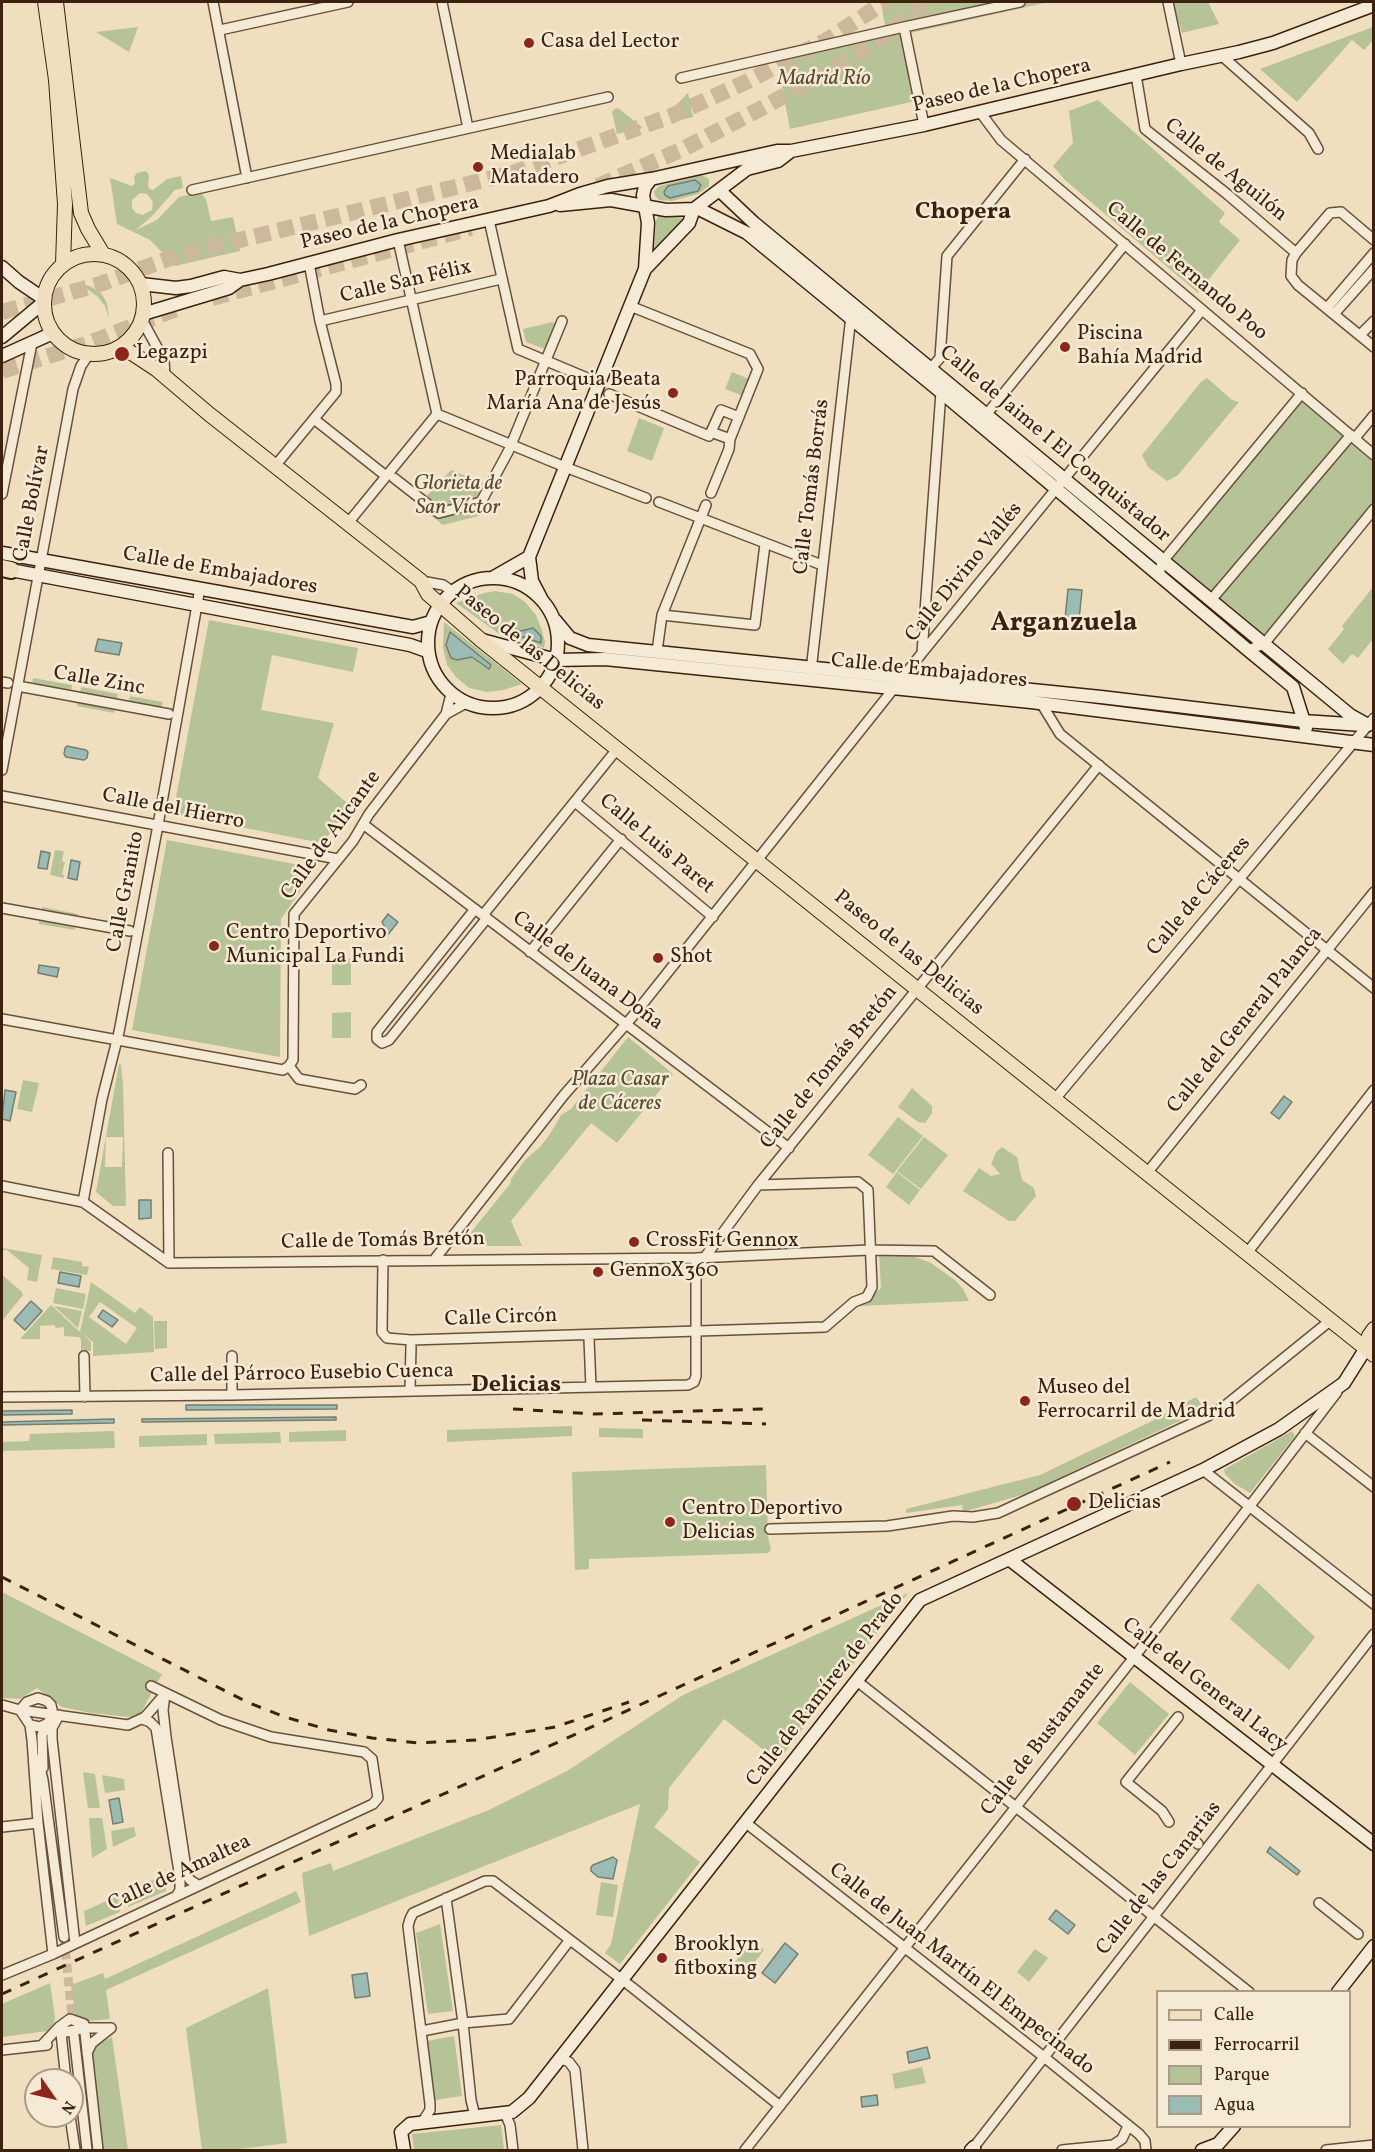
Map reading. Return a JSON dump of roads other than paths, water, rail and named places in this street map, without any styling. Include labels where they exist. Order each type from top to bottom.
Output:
[{"type":"main road","points":[[45,2],[56,80],[65,204],[63,264]]},
{"type":"main road","points":[[56,2],[81,213],[103,254]]},
{"type":"main road","points":[[103,254],[126,264],[141,284],[145,304],[143,317],[134,335],[121,346],[110,351],[89,354],[69,347],[53,333],[46,318],[44,300],[50,278],[63,264],[82,255],[103,254]]},
{"type":"main road","name":"Paseo de las Delicias","points":[[121,346],[165,377],[348,523],[420,581],[428,594],[481,640],[1370,1352]]},
{"type":"main road","points":[[1370,1352],[1369,1336],[1374,1329]]},
{"type":"street","points":[[213,2],[247,178]]},
{"type":"street","points":[[220,30],[348,2]]},
{"type":"street","points":[[442,2],[468,128]]},
{"type":"street","points":[[681,78],[1003,3],[1020,2]]},
{"type":"street","points":[[1168,2],[1181,64]]},
{"type":"street","name":"Paseo de la Chopera","points":[[1224,54],[1366,2]]},
{"type":"street","name":"Paseo de la Chopera","points":[[549,206],[608,186],[651,179],[777,151],[791,151],[924,125],[1273,43],[1374,5]]},
{"type":"street","points":[[904,27],[924,125]]},
{"type":"street","points":[[1224,54],[1308,133],[1318,149]]},
{"type":"street","name":"Calle de Aguilón","points":[[1136,75],[1145,129],[1227,194],[1296,253],[1330,213],[1341,212],[1374,240]]},
{"type":"street","points":[[192,190],[608,97]]},
{"type":"street","name":"Calle de Fernando Poo","points":[[980,112],[1001,140],[1374,455]]},
{"type":"street","name":"Paseo de la Chopera","points":[[645,269],[689,223],[695,209],[747,169],[778,161],[791,151]]},
{"type":"street","points":[[930,369],[940,358],[947,256],[1025,159]]},
{"type":"street","name":"Calle de Jaime I El Conquistador","points":[[703,167],[714,173],[719,190],[754,223],[1350,715],[1372,723]]},
{"type":"street","points":[[541,598],[532,580],[529,557],[645,269],[648,243],[646,206],[643,195],[651,179]]},
{"type":"street","name":"Paseo de la Chopera","points":[[143,317],[229,288],[240,280],[398,240],[549,206],[611,200],[666,210],[695,209]]},
{"type":"street","name":"Calle de Jaime I El Conquistador","points":[[695,209],[747,233],[1293,687],[1303,721]]},
{"type":"street","points":[[489,220],[518,349],[599,383]]},
{"type":"street","points":[[348,523],[390,477],[437,414],[398,240]]},
{"type":"street","points":[[968,415],[986,414],[1125,244]]},
{"type":"street","points":[[1296,253],[1292,260],[1291,276],[1298,285],[1374,347]]},
{"type":"street","points":[[1331,311],[1374,253]]},
{"type":"street","points":[[275,466],[336,392],[309,263]]},
{"type":"street","points":[[2,267],[44,300],[2,337]]},
{"type":"street","points":[[1331,311],[1374,269]]},
{"type":"street","name":"Paseo de la Chopera","points":[[141,284],[176,288],[224,277],[240,280]]},
{"type":"street","name":"Calle San Félix","points":[[320,321],[501,279]]},
{"type":"street","name":"Calle Tomás Borrás","points":[[810,674],[851,318],[846,298]]},
{"type":"street","points":[[630,306],[750,354],[758,369],[711,493]]},
{"type":"street","name":"Calle Divino Vallés","points":[[434,1260],[564,1095],[626,1024],[713,917],[922,653],[1202,310]]},
{"type":"street","points":[[143,317],[164,360],[165,377]]},
{"type":"street","points":[[314,419],[439,513],[481,502],[510,447],[562,321]]},
{"type":"street","points":[[1360,335],[1374,321]]},
{"type":"street","points":[[2,356],[53,333]]},
{"type":"street","points":[[2,494],[32,343]]},
{"type":"street","name":"Calle Bolívar","points":[[2,770],[73,389],[81,366],[89,354]]},
{"type":"street","points":[[922,653],[941,392]]},
{"type":"street","points":[[1160,576],[1163,561],[1302,393]]},
{"type":"street","points":[[609,394],[707,432],[730,444]]},
{"type":"street","points":[[707,432],[721,410],[739,417]]},
{"type":"street","points":[[437,414],[510,447],[646,498]]},
{"type":"street","points":[[1211,600],[1353,436],[1374,415]]},
{"type":"street","points":[[659,502],[822,565]]},
{"type":"street","points":[[657,651],[662,615],[706,505]]},
{"type":"street","points":[[1248,650],[1264,644],[1374,509]]},
{"type":"street","points":[[662,615],[755,625],[765,544]]},
{"type":"street","name":"Calle de Embajadores","points":[[2,554],[414,627],[431,622]]},
{"type":"street","points":[[529,557],[494,577],[472,581],[452,591],[440,604],[431,622],[428,635],[428,651],[436,676],[451,694],[466,703],[482,708],[514,705],[529,698],[542,687],[556,660],[558,633],[555,620]]},
{"type":"street","name":"Calle de Embajadores","points":[[4,569],[410,645],[428,651]]},
{"type":"street","points":[[494,577],[511,580],[527,587],[541,598]]},
{"type":"street","name":"Paseo de las Delicias","points":[[420,581],[443,585],[452,591]]},
{"type":"street","name":"Calle Granito","points":[[83,1202],[158,825],[200,588]]},
{"type":"street","name":"Calle de Embajadores","points":[[541,598],[570,638],[588,645],[657,651],[894,689],[1041,703],[1374,745]]},
{"type":"street","name":"Calle de Embajadores","points":[[481,640],[556,660],[605,659],[810,674],[903,677],[1303,721],[1372,723]]},
{"type":"street","name":"Calle Zinc","points":[[23,687],[169,714]]},
{"type":"street","name":"Calle de Alicante","points":[[289,1066],[292,1060],[294,914],[353,841],[363,824],[446,714],[451,694]]},
{"type":"street","name":"Calle de Alicante","points":[[446,714],[466,703]]},
{"type":"street","points":[[1041,703],[1060,734],[1374,988]]},
{"type":"street","points":[[1303,721],[1308,731],[1325,738]]},
{"type":"street","name":"Calle de Cáceres","points":[[1054,1099],[1353,742],[1372,723]]},
{"type":"street","points":[[482,914],[389,1040],[382,1043],[377,1039],[376,1032],[482,914],[618,748]]},
{"type":"street","name":"Calle de Tomás Bretón","points":[[701,1257],[1099,765]]},
{"type":"street","name":"Calle del Hierro","points":[[2,796],[338,859]]},
{"type":"street","name":"Calle Luis Paret","points":[[575,802],[713,917]]},
{"type":"street","name":"Calle de Juana Doña","points":[[363,824],[789,1148]]},
{"type":"street","points":[[530,952],[621,839]]},
{"type":"street","name":"Calle del General Palanca","points":[[1147,1173],[1374,892]]},
{"type":"street","points":[[2,908],[130,931]]},
{"type":"street","points":[[2,1019],[283,1070],[289,1066],[298,1079],[355,1089],[361,1085]]},
{"type":"street","points":[[1247,1253],[1374,1090]]},
{"type":"street","points":[[168,1153],[169,1263]]},
{"type":"street","points":[[696,1331],[825,1327],[854,1302],[867,1297],[872,1287],[868,1190],[858,1182],[758,1185]]},
{"type":"street","points":[[2,1186],[83,1202],[169,1263]]},
{"type":"street","name":"Calle de Tomás Bretón","points":[[169,1263],[701,1257],[869,1250],[934,1251],[990,1295]]},
{"type":"street","name":"Calle del Párroco Eusebio Cuenca","points":[[2,1397],[232,1395],[692,1384],[696,1376],[696,1331],[701,1257]]},
{"type":"street","name":"Calle Circón","points":[[383,1260],[382,1332],[387,1338],[411,1340],[696,1331]]},
{"type":"street","points":[[770,1529],[887,1526],[953,1516],[973,1517],[998,1513],[1208,1416],[1226,1405],[1331,1320]]},
{"type":"street","points":[[589,1339],[591,1387]]},
{"type":"street","points":[[410,1390],[411,1346]]},
{"type":"street","name":"Calle de Bustamante","points":[[745,2151],[1135,1656],[1305,1433],[1370,1352]]},
{"type":"street","points":[[84,1356],[85,1397]]},
{"type":"street","points":[[232,1356],[232,1395]]},
{"type":"street","name":"Calle de Ramírez de Prado","points":[[505,2113],[516,2110],[525,2103],[561,2059],[920,1600],[1203,1470],[1279,1429],[1344,1383]]},
{"type":"street","points":[[1305,1433],[1374,1487]]},
{"type":"street","points":[[1203,1470],[1374,1604]]},
{"type":"street","name":"Calle del General Lacy","points":[[1009,1559],[1374,1844]]},
{"type":"street","name":"Calle de las Canarias","points":[[974,2149],[1374,1634]]},
{"type":"street","points":[[857,1681],[1247,1990]]},
{"type":"street","points":[[151,1686],[165,1694]]},
{"type":"street","points":[[2,1705],[20,1710],[128,1725],[142,1719],[165,1694]]},
{"type":"street","points":[[165,1694],[163,1710],[166,1737],[187,1875],[198,1885]]},
{"type":"street","name":"Calle de Amaltea","points":[[2,1975],[53,1954],[373,1804],[378,1798],[378,1786],[372,1759],[364,1752],[271,1737],[221,1720],[165,1694]]},
{"type":"street","points":[[20,1710],[33,1699],[42,1698],[51,1705],[56,1714],[52,1739],[75,1943]]},
{"type":"street","points":[[20,1710],[30,1725],[38,1823],[53,1954]]},
{"type":"street","points":[[56,1714],[42,1735],[43,1780],[64,1938]]},
{"type":"street","points":[[1169,1822],[1162,1810],[1126,1782],[1178,1717]]},
{"type":"street","points":[[142,1719],[150,1722],[156,1728],[180,1878],[180,1890],[177,1895]]},
{"type":"street","points":[[30,1725],[40,1727],[48,1724]]},
{"type":"street","points":[[33,1750],[36,1753],[43,1780]]},
{"type":"street","points":[[2,1827],[38,1823]]},
{"type":"street","name":"Calle de Juan Martín El Empecinado","points":[[746,1823],[1044,2057],[1128,2126],[1144,2141],[1146,2151]]},
{"type":"street","points":[[423,2121],[428,2115],[430,2104],[408,1926],[413,1913],[485,1881],[493,1881],[780,2106]]},
{"type":"street","points":[[446,1898],[471,2100],[475,2116]]},
{"type":"street","points":[[1319,1903],[1358,1934]]},
{"type":"street","points":[[422,2031],[509,2019],[570,1941]]},
{"type":"street","points":[[1340,1990],[1374,1946]]},
{"type":"street","points":[[42,2045],[70,2019],[82,2022],[85,2028],[98,2151]]},
{"type":"street","points":[[2,2050],[49,2044],[75,2020]]},
{"type":"street","points":[[62,2032],[85,2028],[111,2028],[92,2043],[87,2053]]},
{"type":"street","points":[[62,2032],[64,2068]]},
{"type":"street","points":[[74,2035],[87,2151]]},
{"type":"street","points":[[42,2045],[52,2047],[63,2056]]},
{"type":"street","points":[[561,2059],[569,2062],[575,2070],[583,2151]]},
{"type":"street","points":[[404,2151],[401,2132],[410,2124],[505,2113],[510,2126],[513,2151]]},
{"type":"street","points":[[1062,2151],[1113,2145],[1122,2139],[1128,2126]]},
{"type":"street","points":[[72,2128],[75,2151]]},
{"type":"street","points":[[1202,2151],[1218,2144],[1233,2128]]},
{"type":"street","points":[[1326,2151],[1374,2145]]},
{"type":"water","points":[[695,180],[701,185],[698,191],[670,198],[665,195],[664,192],[668,186]]},
{"type":"water","points":[[1068,589],[1082,590],[1079,620],[1065,619]]},
{"type":"water","points":[[502,625],[521,631],[533,628],[541,636],[541,643],[499,629]]},
{"type":"water","points":[[450,632],[491,665],[489,669],[472,657],[457,660],[451,658],[446,645]]},
{"type":"water","points":[[98,639],[122,643],[119,655],[95,651]]},
{"type":"water","points":[[67,746],[86,750],[87,758],[84,760],[66,757],[64,754]]},
{"type":"water","points":[[41,851],[50,853],[47,869],[38,868]]},
{"type":"water","points":[[71,860],[80,862],[77,880],[68,878]]},
{"type":"water","points":[[388,914],[398,922],[386,937],[382,934],[386,929],[382,922]]},
{"type":"water","points":[[39,965],[59,968],[57,977],[38,973]]},
{"type":"water","points":[[5,1090],[16,1092],[10,1121],[2,1119]]},
{"type":"water","points":[[1284,1096],[1292,1102],[1279,1119],[1271,1113]]},
{"type":"water","points":[[139,1200],[151,1200],[151,1218],[139,1219]]},
{"type":"water","points":[[60,1272],[81,1276],[79,1287],[58,1283]]},
{"type":"water","points":[[31,1301],[42,1311],[25,1330],[14,1320]]},
{"type":"water","points":[[103,1310],[118,1320],[112,1327],[98,1317]]},
{"type":"water","points":[[186,1405],[337,1405],[337,1409],[186,1410]]},
{"type":"water","points":[[72,1410],[72,1414],[2,1415],[2,1411]]},
{"type":"water","points":[[336,1417],[336,1420],[142,1422],[142,1419]]},
{"type":"water","points":[[114,1419],[114,1423],[2,1425],[2,1422]]},
{"type":"water","points":[[119,1798],[123,1822],[113,1824],[109,1800]]},
{"type":"water","points":[[1270,1847],[1300,1871],[1297,1875],[1267,1852]]},
{"type":"water","points":[[613,1857],[617,1860],[613,1879],[598,1877],[591,1871],[593,1865]]},
{"type":"water","points":[[1056,1910],[1075,1925],[1068,1934],[1049,1919]]},
{"type":"water","points":[[785,1943],[798,1954],[775,1983],[762,1973]]},
{"type":"water","points":[[367,1973],[370,1996],[355,1998],[352,1975]]},
{"type":"water","points":[[927,2047],[930,2058],[909,2063],[907,2052]]},
{"type":"water","points":[[877,2095],[878,2105],[862,2107],[861,2097]]},
{"type":"tunnel","points":[[2,312],[100,284],[179,255],[513,173],[671,116],[746,82],[827,40],[885,2]]},
{"type":"tunnel","points":[[598,186],[683,149],[764,107],[848,60],[930,2]]},
{"type":"tunnel","points":[[212,298],[471,228]]},
{"type":"tunnel","points":[[2,371],[92,342],[181,307]]},
{"type":"tunnel","points":[[64,1937],[73,2027]]},
{"type":"railway","points":[[513,1409],[594,1414],[765,1409]]},
{"type":"railway","points":[[642,1420],[766,1424]]},
{"type":"railway","points":[[2,1994],[1170,1462]]},
{"type":"railway","points":[[2,1577],[247,1702],[285,1717],[329,1730],[419,1743],[476,1740],[555,1727],[629,1702]]},
{"type":"place","name":"Casa del Lector","points":[[529,43]]},
{"type":"place","name":"Medialab Matadero","points":[[478,167]]},
{"type":"place","name":"Piscina Bahía Madrid","points":[[1065,347]]},
{"type":"place","name":"Legazpi","points":[[122,354]]},
{"type":"place","name":"Parroquia Beata María Ana de Jesús","points":[[673,393]]},
{"type":"place","name":"Centro Deportivo Municipal La Fundi","points":[[214,946]]},
{"type":"place","name":"Shot","points":[[658,958]]},
{"type":"place","name":"CrossFit Gennox","points":[[634,1242]]},
{"type":"place","name":"GennoX360","points":[[598,1272]]},
{"type":"place","name":"Museo del Ferrocarril de Madrid","points":[[1025,1401]]},
{"type":"place","name":"Delicias","points":[[1074,1504]]},
{"type":"place","name":"Centro Deportivo Delicias","points":[[670,1522]]},
{"type":"place","name":"Brooklyn fitboxing","points":[[662,1958]]},
{"type":"district","name":"Chopera","points":[[963,214]]},
{"type":"district","name":"Arganzuela","points":[[1064,625]]},
{"type":"district","name":"Delicias","points":[[516,1387]]},
{"type":"park label","name":"Madrid Río","points":[[824,80]]},
{"type":"park label","name":"Glorieta de San Víctor","points":[[458,497]]},
{"type":"park label","name":"Plaza Casar de Cáceres","points":[[620,1093]]}]
